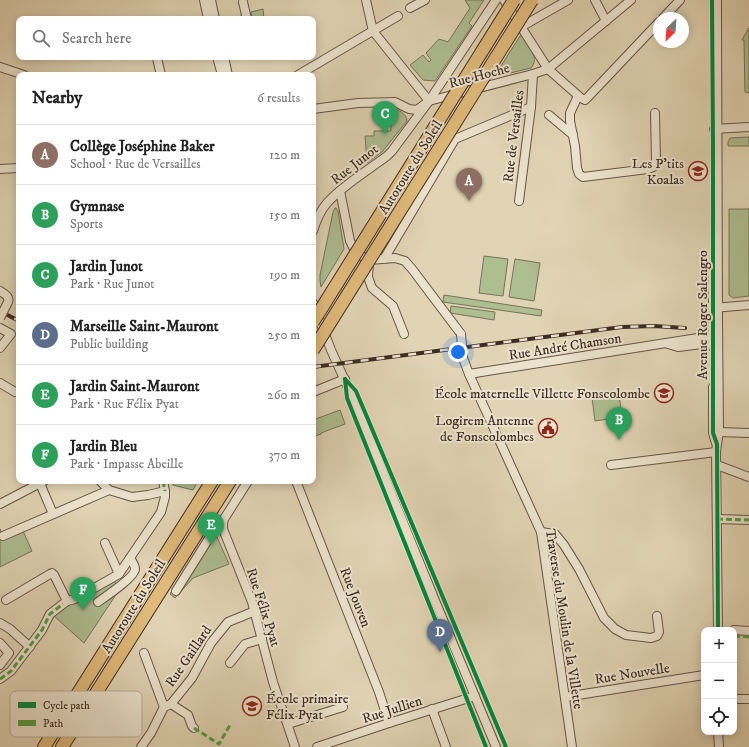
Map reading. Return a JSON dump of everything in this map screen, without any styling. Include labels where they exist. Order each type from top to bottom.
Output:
[{"type":"highway","name":"Autoroute du Soleil","points":[[316,317],[514,0]]},
{"type":"highway","name":"Autoroute du Soleil","points":[[316,345],[532,0]]},
{"type":"highway","name":"Autoroute du Soleil","points":[[79,691],[210,484]]},
{"type":"highway","name":"Autoroute du Soleil","points":[[97,691],[228,484]]},
{"type":"highway","name":"Autoroute du Soleil","points":[[44,747],[50,737]]},
{"type":"highway","name":"Autoroute du Soleil","points":[[62,747],[68,737]]},
{"type":"street","points":[[204,0],[207,16]]},
{"type":"street","points":[[211,0],[214,16]]},
{"type":"street","points":[[366,0],[373,31],[429,101]]},
{"type":"street","points":[[410,8],[425,0]]},
{"type":"street","name":"Rue Junot","points":[[316,224],[328,202],[346,186],[387,156],[410,128],[496,0]]},
{"type":"street","points":[[504,0],[548,69],[578,96],[585,100],[653,28]]},
{"type":"street","points":[[521,27],[568,0]]},
{"type":"street","points":[[595,0],[606,21]]},
{"type":"street","name":"Rue Hoche","points":[[316,108],[358,103],[396,102],[409,109],[418,110],[429,101],[548,69],[631,0]]},
{"type":"street","points":[[669,12],[680,0]]},
{"type":"street","name":"Avenue Roger Salengro","points":[[712,0],[715,129]]},
{"type":"street","name":"Avenue Roger Salengro","points":[[717,0],[713,433],[717,465],[718,627]]},
{"type":"street","points":[[243,2],[246,16]]},
{"type":"street","points":[[303,72],[398,16]]},
{"type":"street","points":[[157,60],[159,72]]},
{"type":"street","points":[[218,60],[221,72]]},
{"type":"street","points":[[225,60],[227,72]]},
{"type":"street","points":[[0,67],[16,72]]},
{"type":"street","name":"Rue de Versailles","points":[[519,201],[531,107],[533,74]]},
{"type":"street","points":[[578,96],[570,113],[570,121],[577,168],[583,177],[648,169],[653,167],[656,161],[656,113]]},
{"type":"street","points":[[384,259],[455,139],[531,107]]},
{"type":"street","points":[[549,115],[573,135]]},
{"type":"street","points":[[715,129],[749,128]]},
{"type":"street","points":[[0,169],[16,168]]},
{"type":"street","points":[[340,191],[350,241],[356,253],[369,260],[368,277],[372,288],[393,306],[404,334]]},
{"type":"street","name":"Traverse du Moulin de la Villette","points":[[369,260],[395,258],[405,261],[461,334],[463,358],[468,374],[541,532],[572,747]]},
{"type":"street","points":[[0,291],[8,296],[9,300],[0,318]]},
{"type":"street","points":[[715,308],[749,305]]},
{"type":"street","points":[[316,311],[496,747]]},
{"type":"street","points":[[0,328],[11,334],[0,348]]},
{"type":"street","name":"Avenue Roger Salengro","points":[[715,339],[719,432],[716,448]]},
{"type":"street","name":"Rue André Chamson","points":[[468,374],[666,344],[678,347],[715,339]]},
{"type":"street","points":[[316,391],[345,379]]},
{"type":"street","points":[[0,383],[15,392]]},
{"type":"street","points":[[719,432],[749,433]]},
{"type":"street","points":[[611,465],[716,448]]},
{"type":"street","points":[[717,465],[749,477]]},
{"type":"street","points":[[0,504],[37,484]]},
{"type":"street","points":[[42,484],[53,514]]},
{"type":"street","points":[[103,484],[109,490],[132,497],[165,491]]},
{"type":"street","points":[[0,679],[11,670],[31,645],[42,630],[50,614],[65,602],[75,599],[119,574],[161,512],[165,497],[164,484]]},
{"type":"street","points":[[176,591],[216,526],[223,524],[224,519],[246,484]]},
{"type":"street","name":"Rue Jouven","points":[[297,484],[379,692],[389,723]]},
{"type":"street","points":[[3,536],[109,490]]},
{"type":"street","points":[[717,519],[749,520]]},
{"type":"street","name":"Rue Félix Pyat","points":[[223,524],[224,533],[252,602],[273,682],[295,747]]},
{"type":"street","points":[[541,532],[555,534],[564,544],[579,569],[604,618],[615,629],[626,635],[650,638],[658,636],[657,616]]},
{"type":"street","points":[[105,543],[119,574]]},
{"type":"street","points":[[98,602],[118,588],[133,574],[135,569],[130,558]]},
{"type":"street","points":[[6,600],[52,573],[65,602]]},
{"type":"street","name":"Rue Gaillard","points":[[141,747],[167,706],[192,678],[211,644],[228,622],[255,612]]},
{"type":"street","points":[[0,623],[31,645]]},
{"type":"street","points":[[737,630],[749,631]]},
{"type":"street","points":[[230,663],[245,644],[262,639]]},
{"type":"street","points":[[0,643],[9,653],[0,665]]},
{"type":"street","points":[[144,653],[167,706],[188,715],[194,728]]},
{"type":"street","name":"Rue Nouvelle","points":[[565,697],[701,675]]},
{"type":"street","name":"Rue Jullien","points":[[316,747],[475,696]]},
{"type":"street","points":[[737,699],[749,699]]},
{"type":"street","points":[[288,724],[343,707]]},
{"type":"street","points":[[432,709],[446,747]]},
{"type":"street","points":[[718,735],[719,747]]},
{"type":"street","points":[[491,736],[491,747]]},
{"type":"green space","points":[[465,0],[484,0],[469,23],[472,26],[435,81],[423,80],[410,65],[423,55],[429,62],[431,60],[426,53],[439,39],[448,42],[470,8]]},
{"type":"green space","points":[[263,9],[264,16],[252,16],[251,12]]},
{"type":"green space","points":[[749,28],[749,93],[745,92],[744,40],[742,40]]},
{"type":"green space","points":[[520,36],[523,36],[533,52],[534,60],[531,68],[494,77]]},
{"type":"green space","points":[[390,108],[398,110],[407,118],[407,121],[382,152],[367,163],[365,136],[374,136],[374,131],[391,131]]},
{"type":"green space","points":[[749,137],[749,146],[728,146],[730,138]]},
{"type":"green space","points":[[335,208],[338,211],[344,249],[321,287],[320,275]]},
{"type":"green space","points":[[729,209],[749,209],[749,296],[733,298],[729,295]]},
{"type":"green space","points":[[484,256],[508,259],[503,296],[479,293]]},
{"type":"green space","points":[[515,259],[540,263],[534,301],[509,297]]},
{"type":"green space","points":[[444,295],[542,310],[541,316],[443,302]]},
{"type":"green space","points":[[451,306],[495,312],[494,320],[450,313]]},
{"type":"green space","points":[[619,394],[622,417],[595,421],[592,398]]},
{"type":"green space","points":[[340,410],[345,424],[316,436],[316,419]]},
{"type":"green space","points":[[172,484],[196,484],[193,490]]},
{"type":"green space","points":[[212,526],[229,564],[193,578],[175,598],[170,594]]},
{"type":"green space","points":[[0,529],[4,539],[23,531],[32,551],[0,567]]},
{"type":"green space","points":[[114,580],[119,590],[84,643],[54,616],[54,614],[65,606]]},
{"type":"railway","points":[[0,311],[16,319]]},
{"type":"railway","points":[[316,367],[622,327],[654,326],[685,328]]},
{"type":"marked path","points":[[164,484],[165,491]]},
{"type":"marked path","points":[[717,519],[749,520]]},
{"type":"marked path","points":[[0,679],[11,671],[42,630],[50,614],[63,604]]},
{"type":"marked path","points":[[737,636],[749,637]]},
{"type":"marked path","points":[[194,728],[219,744],[230,725]]},
{"type":"cycle path","points":[[712,0],[713,433],[717,444],[718,627]]},
{"type":"cycle path","points":[[345,379],[356,391],[506,747]]},
{"type":"cycle path","points":[[345,379],[347,398],[486,747]]},
{"type":"place","name":"Jardin Junot","points":[[385,134]]},
{"type":"place","name":"Les P'tits Koalas","points":[[698,171]]},
{"type":"place","name":"Collège Joséphine Baker","points":[[469,201]]},
{"type":"place","name":"École maternelle Villette Fonscolombe","points":[[664,393]]},
{"type":"place","name":"Logirem Antenne de Fonscolombes","points":[[548,428]]},
{"type":"place","name":"Gymnase","points":[[619,440]]},
{"type":"place","name":"Jardin Saint-Mauront","points":[[211,545]]},
{"type":"place","name":"Jardin Bleu","points":[[83,610]]},
{"type":"place","name":"Marseille Saint-Mauront","points":[[440,652]]},
{"type":"place","name":"École primaire Félix Pyat","points":[[252,706]]}]
